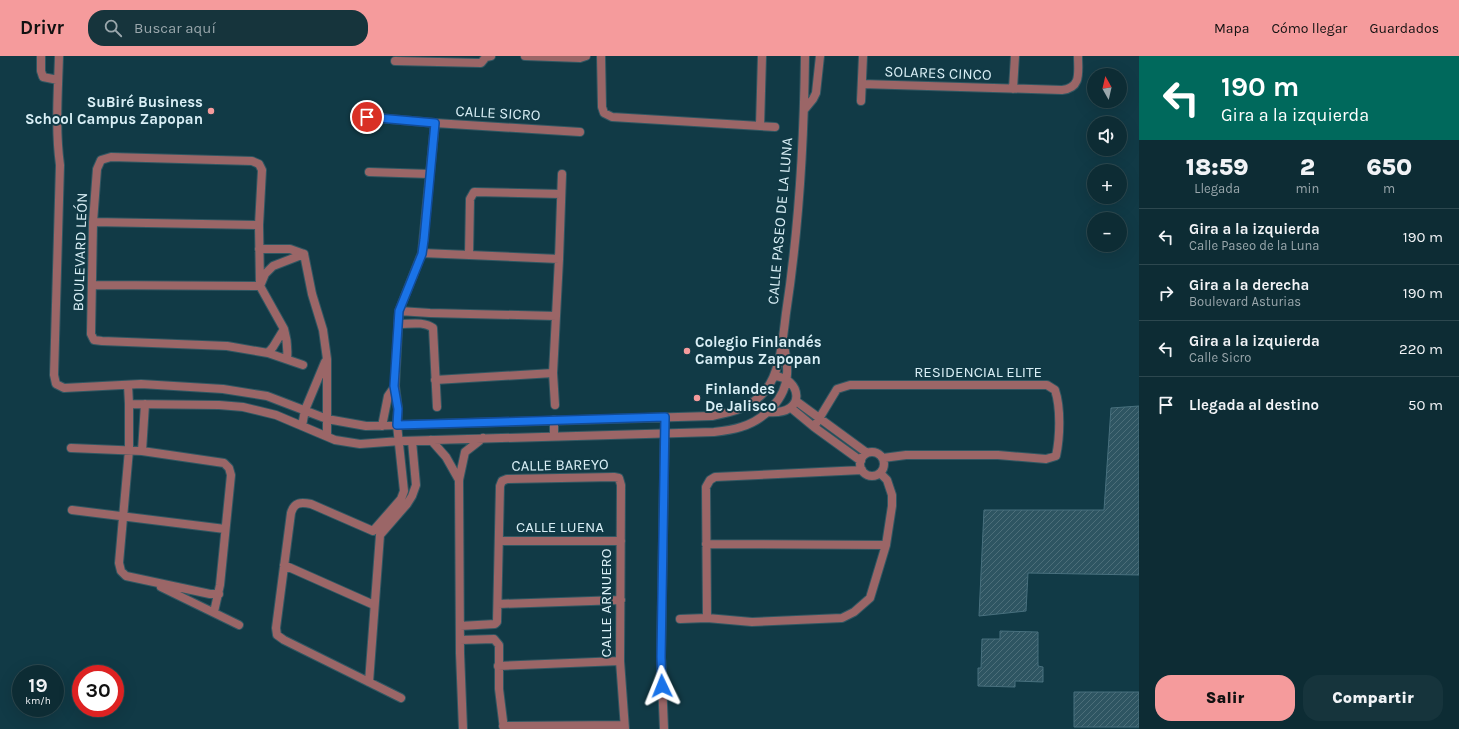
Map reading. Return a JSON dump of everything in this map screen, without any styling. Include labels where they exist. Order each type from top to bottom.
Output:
[{"type":"street","points":[[41,56],[41,71],[43,77],[58,80],[59,56]]},
{"type":"street","points":[[395,61],[481,63],[486,58],[491,56]]},
{"type":"street","points":[[525,56],[580,58],[586,56]]},
{"type":"street","points":[[601,56],[602,107],[604,113],[612,117],[775,127]]},
{"type":"street","points":[[760,126],[762,56]]},
{"type":"street","name":"CALLE PASEO DE LA LUNA","points":[[58,80],[57,123],[60,165],[54,375],[56,384],[64,388],[141,384],[223,389],[267,396],[327,419],[366,426],[712,416],[744,408],[755,401],[766,390],[774,376],[783,334],[794,261],[804,110],[805,56]]},
{"type":"street","points":[[804,110],[814,99],[816,93],[820,56]]},
{"type":"street","name":"SOLARES CINCO","points":[[861,101],[863,56]]},
{"type":"street","name":"SOLARES CINCO","points":[[1013,89],[1015,56]]},
{"type":"street","name":"SOLARES CINCO","points":[[862,84],[1069,90],[1076,83],[1078,56]]},
{"type":"street","name":"CALLE SICRO","points":[[367,117],[435,123],[580,132]]},
{"type":"street","points":[[401,698],[284,640],[277,636],[276,628],[291,513],[296,504],[303,502],[311,504],[373,531],[401,499],[404,491],[400,441],[397,425],[398,409],[394,386],[399,311],[422,254],[435,123]]},
{"type":"street","name":"BOULEVARD LEÓN","points":[[268,353],[227,346],[94,340],[91,334],[93,222],[96,169],[101,160],[111,157],[252,161],[260,164],[262,170],[259,225],[260,286],[284,329],[288,350],[287,359]]},
{"type":"street","points":[[369,172],[430,174]]},
{"type":"street","points":[[555,405],[553,373],[562,174]]},
{"type":"street","points":[[469,254],[470,199],[474,192],[561,194]]},
{"type":"street","points":[[93,222],[259,225]]},
{"type":"street","points":[[259,249],[290,249],[304,254]]},
{"type":"street","points":[[92,284],[260,286],[265,274],[273,266],[304,254]]},
{"type":"street","points":[[304,254],[312,294],[323,330],[327,359],[327,436]]},
{"type":"street","points":[[422,254],[469,254],[559,259]]},
{"type":"street","points":[[399,311],[556,316]]},
{"type":"street","points":[[398,324],[424,324],[433,328],[437,407]]},
{"type":"street","points":[[284,329],[268,353],[303,365]]},
{"type":"street","name":"CALLE PASEO DE LA LUNA","points":[[129,404],[218,405],[243,407],[276,415],[335,440],[360,444],[400,441],[728,430],[742,427],[756,420],[767,412],[782,395],[787,379],[787,365],[783,334]]},
{"type":"street","points":[[302,426],[305,410],[327,359]]},
{"type":"street","points":[[435,380],[553,373]]},
{"type":"street","points":[[767,412],[781,412],[794,404],[796,394],[787,379],[780,376],[774,376]]},
{"type":"street","points":[[128,385],[129,450],[119,563],[121,571],[126,576],[210,594],[219,594]]},
{"type":"street","name":"RESIDENCIAL ELITE","points":[[814,427],[837,389],[850,385],[1047,385],[1055,390],[1058,400],[1058,447],[1056,456],[1046,459],[998,455],[906,454],[883,458]]},
{"type":"street","points":[[382,426],[388,396],[394,386]]},
{"type":"street","points":[[142,451],[145,404]]},
{"type":"street","points":[[707,618],[706,487],[710,480],[715,477],[862,470],[868,475],[873,476],[880,473],[884,466],[883,458],[876,452],[867,453],[819,418],[794,404]]},
{"type":"street","points":[[794,404],[814,427],[861,461]]},
{"type":"street","points":[[664,729],[661,657],[665,417]]},
{"type":"street","points":[[554,420],[554,436]]},
{"type":"street","points":[[463,729],[460,640],[459,480],[465,452],[483,438]]},
{"type":"street","points":[[431,440],[446,457],[459,480]]},
{"type":"street","points":[[369,682],[380,535],[407,504],[416,485],[412,441]]},
{"type":"street","points":[[71,448],[142,451],[224,463],[229,468],[231,475],[219,594],[214,612]]},
{"type":"street","points":[[862,470],[861,461],[867,453]]},
{"type":"street","points":[[680,619],[707,618],[752,622],[842,618],[854,612],[870,598],[886,545],[892,512],[892,495],[891,488],[887,480],[880,473]]},
{"type":"street","name":"CALLE BAREYO","points":[[499,541],[500,486],[502,481],[507,479],[619,478]]},
{"type":"street","name":"CALLE ARNUERO","points":[[619,478],[621,484],[620,661],[624,727]]},
{"type":"street","points":[[72,510],[225,529]]},
{"type":"street","points":[[460,626],[495,624],[498,620],[499,541]]},
{"type":"street","name":"CALLE LUENA","points":[[499,541],[621,541]]},
{"type":"street","points":[[706,544],[886,545]]},
{"type":"street","points":[[284,565],[374,605]]},
{"type":"street","points":[[149,581],[239,625]]},
{"type":"street","points":[[498,604],[621,600]]},
{"type":"street","points":[[460,640],[494,639],[499,645],[498,666],[504,728],[624,727]]},
{"type":"street","points":[[498,666],[620,661]]},
{"type":"building","points":[[1139,406],[1139,575],[1028,573],[1026,611],[979,616],[984,510],[1104,510],[1111,408]]},
{"type":"building","points":[[1000,631],[1038,632],[1038,666],[1043,667],[1043,682],[1015,681],[1015,687],[978,686],[978,668],[981,668],[982,639],[1000,639]]},
{"type":"building","points":[[1074,692],[1139,692],[1139,727],[1074,727]]},
{"type":"place","name":"SuBiré Business School Campus Zapopan","points":[[211,111]]},
{"type":"place","name":"Colegio Finlandés Campus Zapopan","points":[[687,351]]},
{"type":"place","name":"Finlandes De Jalisco","points":[[697,398]]},
{"type":"route","points":[[367,117],[435,123],[422,254],[399,311],[394,386],[398,409],[397,425],[665,417],[661,657],[662,686]]}]
